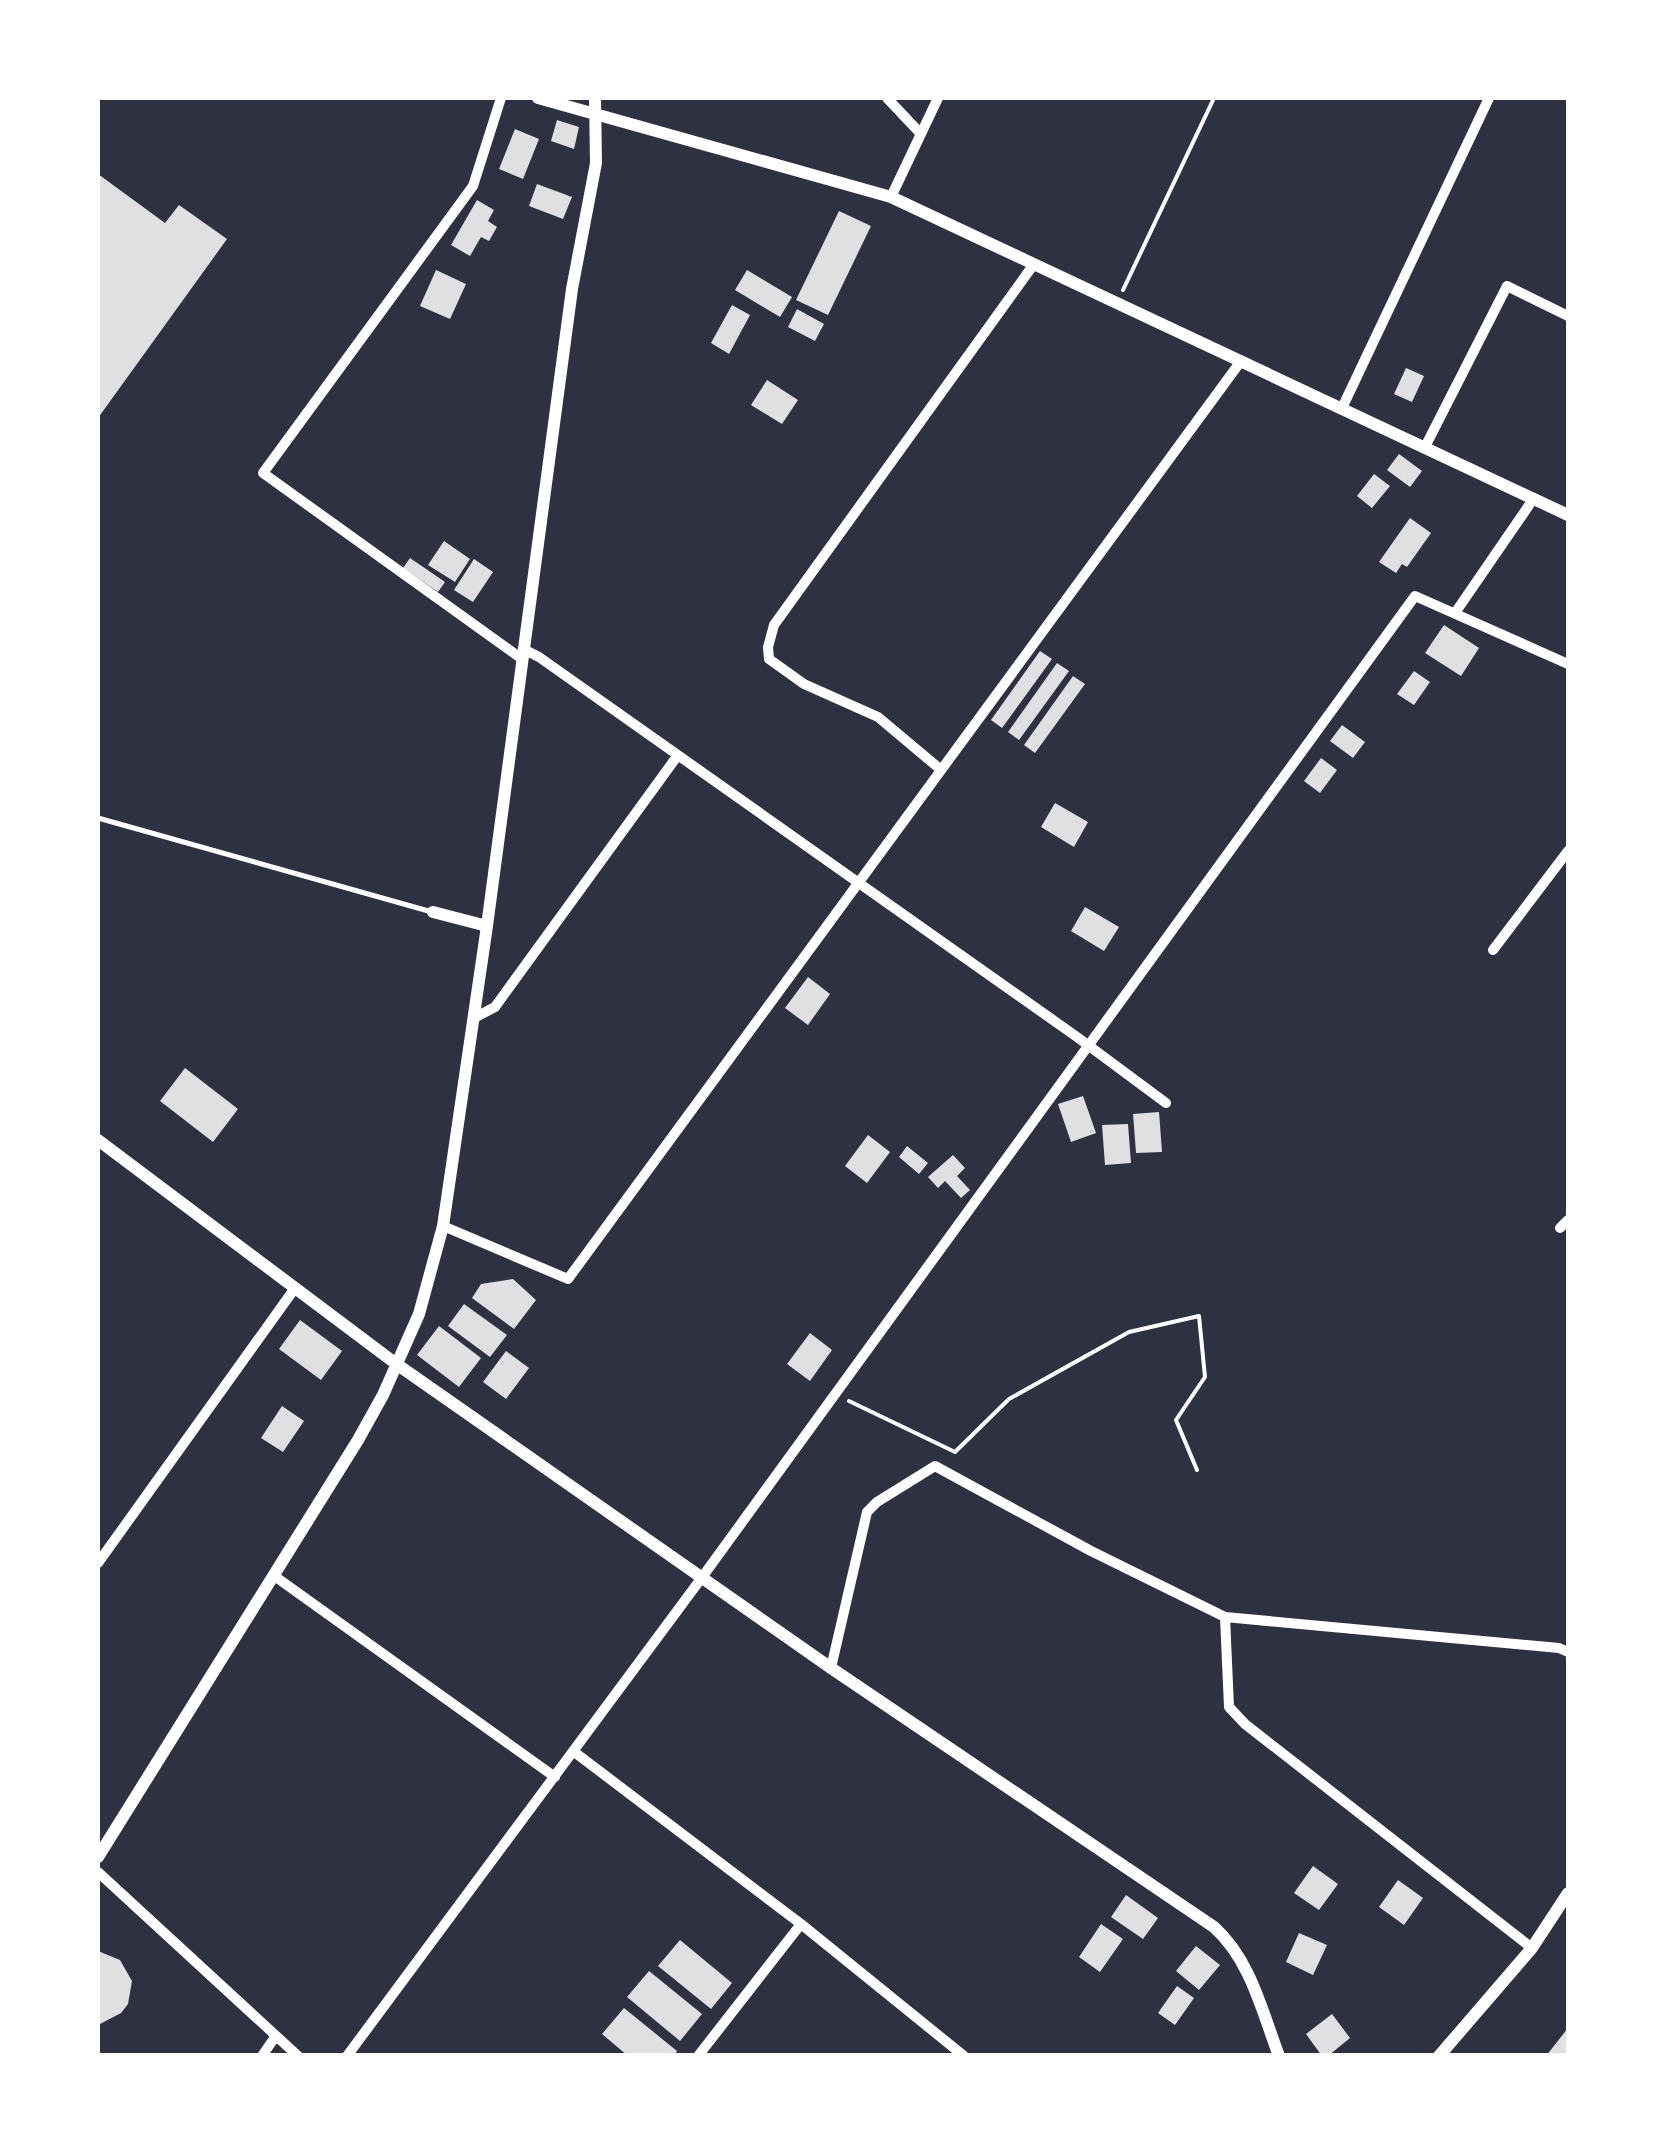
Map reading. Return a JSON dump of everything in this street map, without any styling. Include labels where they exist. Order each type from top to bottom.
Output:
[{"type":"street","points":[[501,98],[473,186],[263,473],[522,654],[540,657],[1166,1103]]},
{"type":"street","points":[[538,98],[891,197],[1568,514]]},
{"type":"street","points":[[98,1857],[358,1440],[419,1314],[443,1226],[488,926],[572,288],[596,163],[595,98]]},
{"type":"street","points":[[887,98],[921,134]]},
{"type":"street","points":[[891,197],[938,98]]},
{"type":"street","points":[[1342,408],[1490,98]]},
{"type":"street","points":[[940,769],[878,718],[783,671],[770,660],[768,647],[774,625],[1034,264]]},
{"type":"street","points":[[1425,447],[1507,286],[1568,316]]},
{"type":"street","points":[[443,1226],[568,1279],[1241,361]]},
{"type":"street","points":[[1455,613],[1534,498]]},
{"type":"street","points":[[347,2056],[704,1576],[1415,596],[1568,664]]},
{"type":"street","points":[[474,1018],[495,1007],[678,755]]},
{"type":"street","points":[[1493,950],[1568,851]]},
{"type":"street","points":[[433,912],[488,926]]},
{"type":"street","points":[[98,1140],[396,1363],[831,1668],[1232,1942],[1279,2056]]},
{"type":"street","points":[[98,1563],[295,1288]]},
{"type":"street","points":[[831,1668],[867,1512],[935,1466],[1225,1617],[1442,1636],[1568,1652]]},
{"type":"street","points":[[273,1575],[555,1777]]},
{"type":"street","points":[[1225,1617],[1229,1707],[1245,1724],[1532,1948]]},
{"type":"street","points":[[573,1751],[801,1924],[964,2056]]},
{"type":"street","points":[[98,1872],[298,2056]]},
{"type":"street","points":[[1439,2056],[1532,1948],[1568,1893]]},
{"type":"street","points":[[698,2056],[801,1924]]},
{"type":"street","points":[[262,2056],[276,2037]]},
{"type":"lane","points":[[98,818],[433,912]]},
{"type":"path","points":[[1117,303],[1214,98]]},
{"type":"path","points":[[836,1394],[956,1452],[1009,1399],[1129,1332],[1199,1316],[1205,1377],[1176,1420],[1198,1470]]},
{"type":"building","points":[[557,120],[579,127],[574,149],[551,141]]},
{"type":"building","points":[[515,129],[539,139],[523,179],[499,169]]},
{"type":"building","points":[[98,174],[165,223],[179,205],[227,239],[98,418]]},
{"type":"building","points":[[537,184],[572,197],[563,219],[529,206]]},
{"type":"building","points":[[477,200],[494,210],[488,221],[497,227],[489,241],[481,237],[470,256],[451,245]]},
{"type":"building","points":[[839,211],[871,226],[828,315],[796,300]]},
{"type":"building","points":[[436,270],[466,284],[450,319],[420,306]]},
{"type":"building","points":[[747,270],[792,297],[780,317],[735,290]]},
{"type":"building","points":[[732,305],[750,315],[729,354],[711,343]]},
{"type":"building","points":[[797,309],[824,324],[815,341],[788,327]]},
{"type":"building","points":[[1406,368],[1424,376],[1412,402],[1394,394]]},
{"type":"building","points":[[767,380],[798,400],[782,424],[751,405]]},
{"type":"building","points":[[1399,454],[1422,471],[1410,487],[1387,470]]},
{"type":"building","points":[[1374,474],[1390,486],[1372,508],[1357,496]]},
{"type":"building","points":[[1410,518],[1431,533],[1407,567],[1402,564],[1396,573],[1379,562]]},
{"type":"building","points":[[444,541],[470,559],[455,582],[428,565]]},
{"type":"building","points":[[410,558],[445,582],[438,592],[403,568]]},
{"type":"building","points":[[474,559],[493,572],[473,602],[454,590]]},
{"type":"building","points":[[1444,625],[1479,648],[1461,676],[1425,653]]},
{"type":"building","points":[[1040,651],[1052,659],[1002,728],[991,720]]},
{"type":"building","points":[[1057,663],[1069,671],[1019,740],[1008,732]]},
{"type":"building","points":[[1414,671],[1430,682],[1414,705],[1397,694]]},
{"type":"building","points":[[1073,676],[1085,684],[1035,753],[1024,745]]},
{"type":"building","points":[[1342,725],[1365,742],[1353,758],[1330,741]]},
{"type":"building","points":[[1321,758],[1337,770],[1320,793],[1304,781]]},
{"type":"building","points":[[1055,803],[1088,822],[1074,847],[1041,827]]},
{"type":"building","points":[[1085,907],[1119,927],[1104,951],[1071,931]]},
{"type":"building","points":[[808,977],[830,994],[808,1025],[785,1008]]},
{"type":"building","points":[[185,1068],[238,1109],[213,1142],[160,1101]]},
{"type":"building","points":[[1083,1096],[1096,1133],[1071,1142],[1058,1104]]},
{"type":"building","points":[[1159,1112],[1162,1152],[1136,1153],[1133,1114]]},
{"type":"building","points":[[1128,1124],[1131,1163],[1105,1165],[1102,1125]]},
{"type":"building","points":[[868,1135],[890,1152],[867,1183],[845,1166]]},
{"type":"building","points":[[907,1146],[928,1163],[919,1174],[899,1157]]},
{"type":"building","points":[[953,1155],[965,1168],[957,1176],[970,1190],[961,1198],[945,1181],[938,1188],[928,1177]]},
{"type":"building","points":[[513,1279],[536,1300],[514,1329],[472,1298],[481,1284]]},
{"type":"building","points":[[464,1304],[507,1335],[490,1357],[448,1326]]},
{"type":"building","points":[[300,1320],[342,1351],[321,1380],[279,1349]]},
{"type":"building","points":[[439,1326],[481,1358],[459,1387],[417,1355]]},
{"type":"building","points":[[810,1333],[832,1350],[810,1381],[787,1364]]},
{"type":"building","points":[[506,1351],[529,1368],[506,1399],[483,1382]]},
{"type":"building","points":[[282,1406],[304,1421],[283,1452],[261,1438]]},
{"type":"building","points":[[1313,1866],[1338,1884],[1319,1910],[1294,1893]]},
{"type":"building","points":[[1398,1880],[1423,1898],[1404,1925],[1379,1907]]},
{"type":"building","points":[[1126,1895],[1158,1918],[1143,1939],[1111,1917]]},
{"type":"building","points":[[1101,1924],[1123,1939],[1100,1972],[1079,1957]]},
{"type":"building","points":[[1299,1933],[1327,1945],[1313,1975],[1286,1962]]},
{"type":"building","points":[[680,1940],[732,1983],[711,2009],[658,1966]]},
{"type":"building","points":[[1196,1946],[1220,1965],[1199,1990],[1176,1971]]},
{"type":"building","points":[[98,1951],[120,1960],[132,1981],[128,2004],[121,2013],[100,2024]]},
{"type":"building","points":[[649,1971],[702,2014],[680,2041],[627,1997]]},
{"type":"building","points":[[1177,1986],[1194,1998],[1175,2025],[1158,2013]]},
{"type":"building","points":[[624,2008],[677,2051],[674,2056],[628,2056],[602,2034]]},
{"type":"building","points":[[1332,2014],[1350,2038],[1328,2056],[1322,2056],[1306,2034]]},
{"type":"building","points":[[1568,2028],[1568,2056],[1546,2056]]}]
